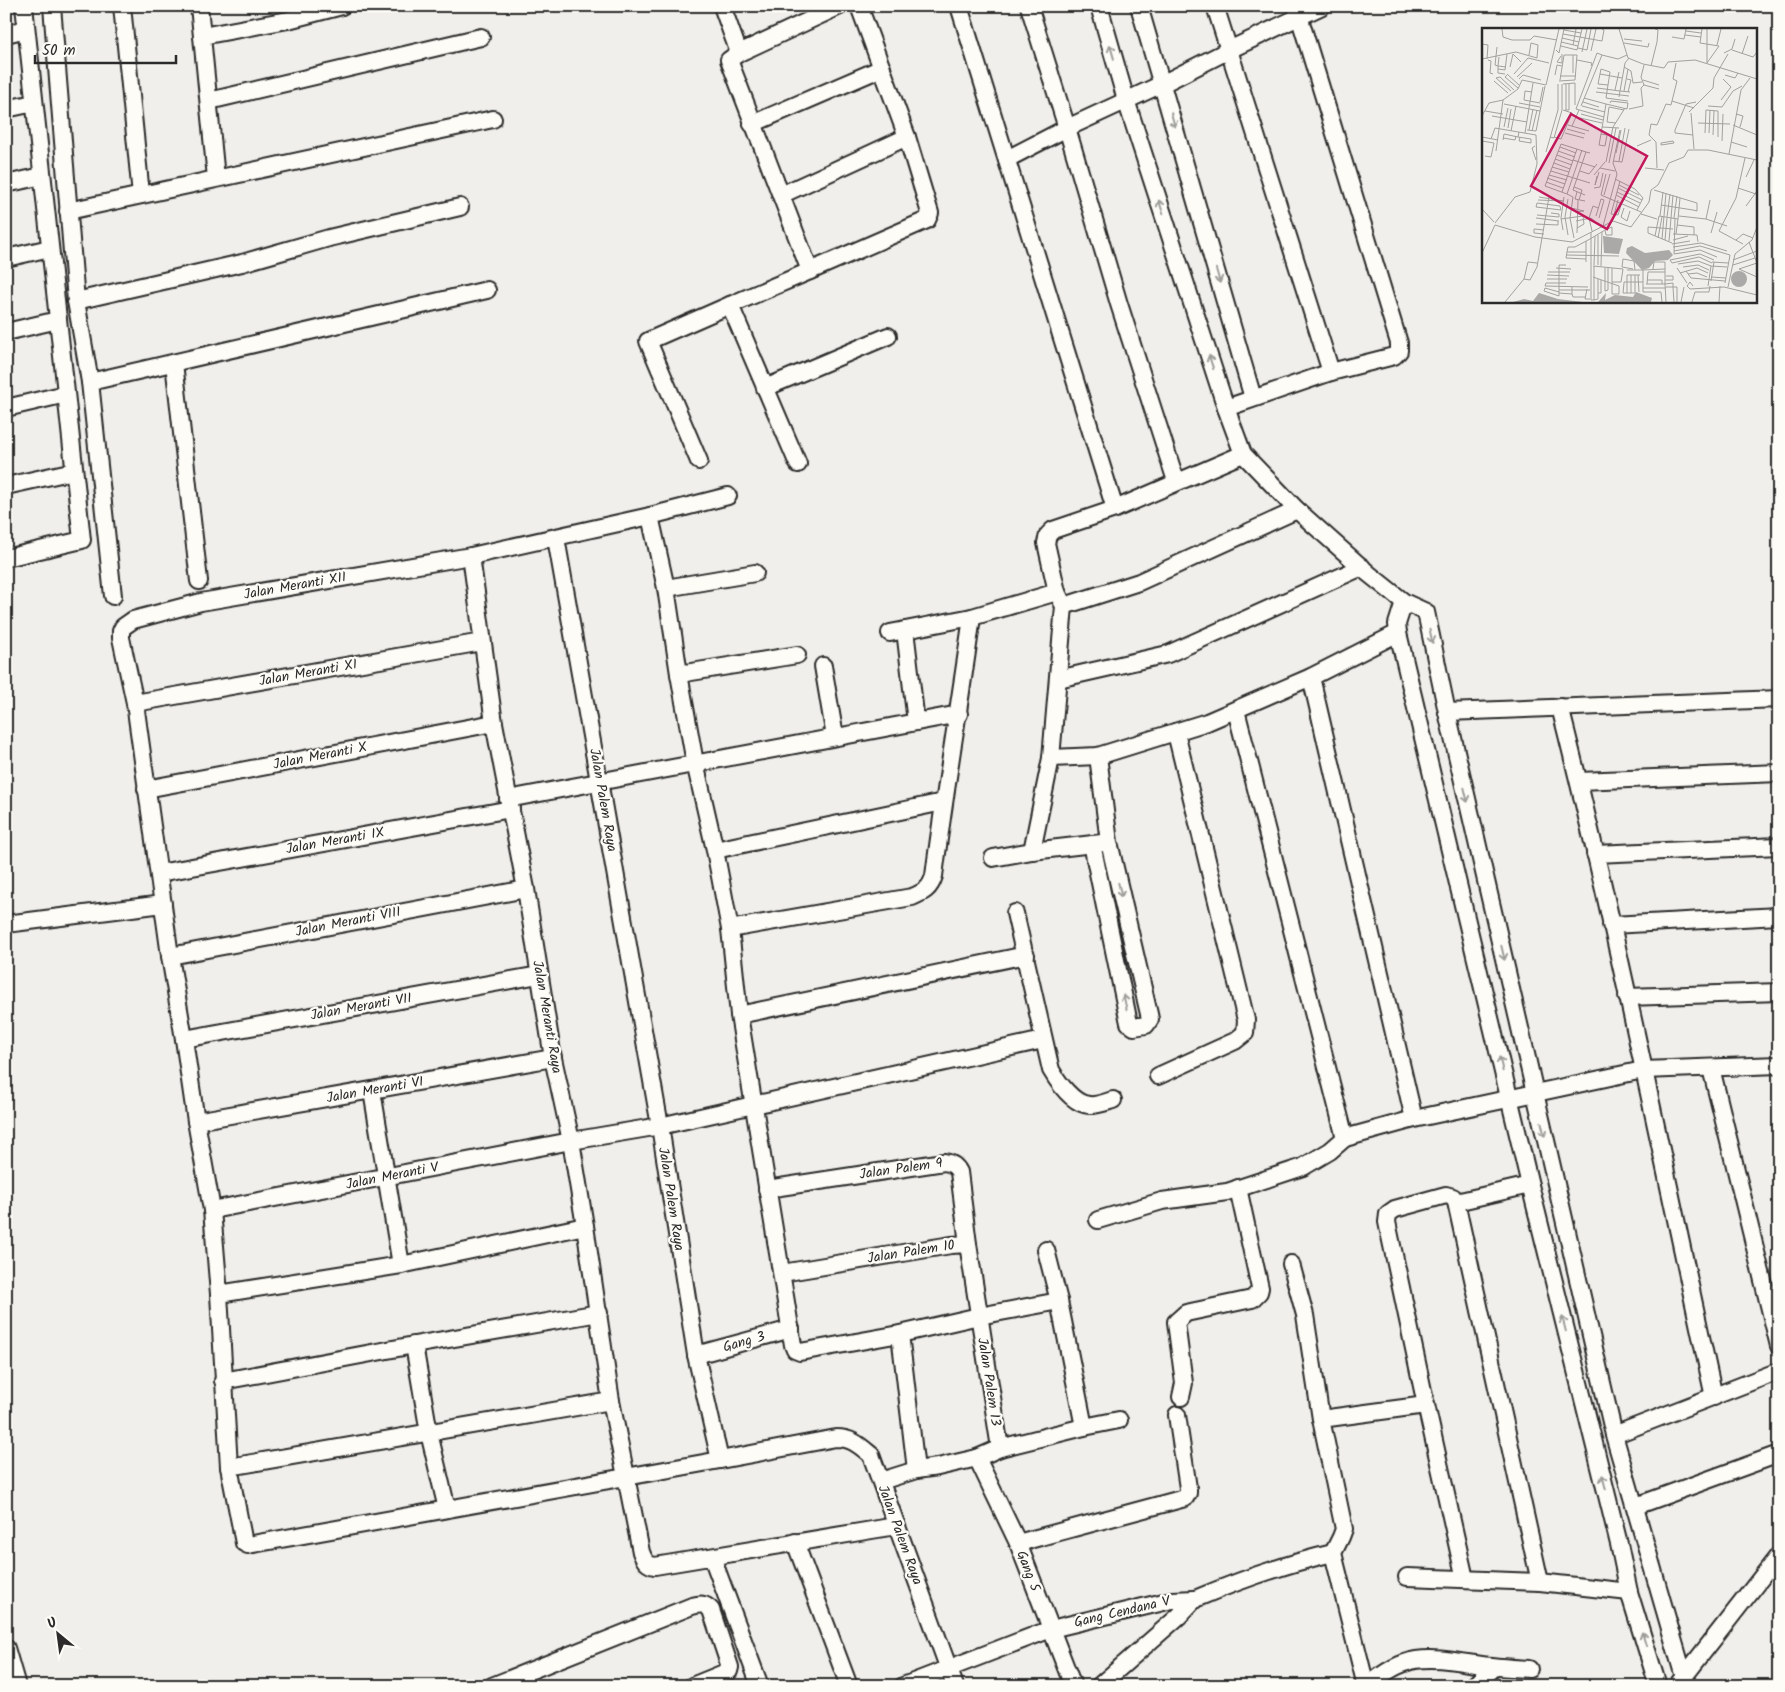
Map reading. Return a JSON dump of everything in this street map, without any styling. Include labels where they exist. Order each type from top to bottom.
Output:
[{"type":"street","points":[[6,558],[82,540],[24,6]]},
{"type":"street","points":[[52,6],[76,301],[90,382],[113,596]]},
{"type":"street","points":[[122,6],[141,195]]},
{"type":"street","points":[[199,6],[216,178]]},
{"type":"street","points":[[202,36],[288,20],[342,6]]},
{"type":"street","points":[[722,6],[739,53]]},
{"type":"street","points":[[810,271],[729,60],[739,53],[840,6]]},
{"type":"street","points":[[699,461],[648,341],[927,220],[929,208],[907,137],[859,6]]},
{"type":"street","points":[[959,6],[1115,509]]},
{"type":"street","points":[[1029,6],[1068,128],[1119,304],[1176,482]]},
{"type":"street","points":[[1099,6],[1226,408],[1243,454],[1297,510],[1362,567],[1404,602],[1426,612],[1447,712],[1614,1435],[1636,1506],[1681,1681]]},
{"type":"street","points":[[1139,6],[1160,85],[1253,398]]},
{"type":"street","points":[[1216,6],[1331,372]]},
{"type":"street","points":[[1007,159],[1160,85],[1229,50],[1297,12],[1322,6]]},
{"type":"street","points":[[1226,408],[1331,372],[1394,356],[1399,351],[1399,343],[1297,12]]},
{"type":"street","points":[[6,34],[26,29]]},
{"type":"street","points":[[209,101],[480,37]]},
{"type":"street","points":[[752,124],[882,68]]},
{"type":"street","points":[[6,109],[34,103]]},
{"type":"street","points":[[68,210],[492,120]]},
{"type":"street","points":[[781,195],[907,137]]},
{"type":"street","points":[[6,184],[42,176]]},
{"type":"street","points":[[76,301],[242,263],[329,238],[460,206]]},
{"type":"street","points":[[6,258],[50,248]]},
{"type":"street","points":[[90,382],[487,290]]},
{"type":"street","points":[[730,305],[798,464]]},
{"type":"street","points":[[6,332],[58,320]]},
{"type":"street","points":[[765,388],[888,336]]},
{"type":"street","points":[[174,363],[199,580]]},
{"type":"street","points":[[6,408],[66,394]]},
{"type":"street","points":[[1032,851],[1051,758],[1058,679],[1060,599],[1046,543],[1048,535],[1053,530],[1115,509],[1243,454]]},
{"type":"street","points":[[6,486],[74,471]]},
{"type":"street","name":"Jalan Meranti XII","points":[[135,703],[121,638],[123,627],[133,620],[201,602],[471,556],[556,538],[728,496]]},
{"type":"street","points":[[916,722],[897,632],[1139,582],[1297,510]]},
{"type":"street","points":[[650,516],[666,588],[695,763],[715,850],[730,929],[739,1015],[795,1350],[800,1352],[900,1334],[978,1316],[1059,1301]]},
{"type":"street","name":"Jalan Palem Raya","points":[[556,538],[660,1126],[696,1355],[720,1460],[836,1438],[856,1441],[871,1455],[955,1686]]},
{"type":"street","name":"Jalan Meranti Raya","points":[[471,556],[494,722],[526,889],[553,1058],[571,1141],[599,1313],[611,1401],[641,1552],[648,1564],[655,1566],[712,1557]]},
{"type":"street","points":[[1058,679],[1168,654],[1362,567]]},
{"type":"street","points":[[666,588],[755,573]]},
{"type":"street","points":[[1404,602],[1396,624],[1398,633],[1509,1099],[1619,1544],[1629,1592],[1658,1686]]},
{"type":"street","points":[[730,929],[912,897],[923,893],[931,885],[934,876],[943,802],[959,714],[972,617]]},
{"type":"street","points":[[1051,758],[1098,756],[1176,732],[1236,710],[1311,677],[1398,633]]},
{"type":"street","name":"Jalan Meranti XI","points":[[135,703],[482,642]]},
{"type":"street","points":[[679,674],[797,654]]},
{"type":"street","points":[[823,666],[835,738]]},
{"type":"street","points":[[1311,677],[1414,1119]]},
{"type":"street","points":[[1447,712],[1779,699]]},
{"type":"street","points":[[135,703],[170,956],[212,1210],[229,1467],[242,1539],[247,1545],[720,1460]]},
{"type":"street","points":[[1560,707],[1611,925],[1714,1397]]},
{"type":"street","points":[[1236,710],[1345,1138]]},
{"type":"street","name":"Jalan Meranti IX","points":[[159,873],[510,804],[600,782],[695,763],[959,714]]},
{"type":"street","name":"Jalan Meranti X","points":[[146,789],[494,722]]},
{"type":"street","points":[[1158,1076],[1235,1041],[1244,1033],[1246,1020],[1176,732]]},
{"type":"street","points":[[1092,844],[1129,1023],[1134,1027],[1147,1024],[1150,1014],[1109,842],[1098,756]]},
{"type":"street","points":[[1579,782],[1779,772]]},
{"type":"street","points":[[715,850],[943,802]]},
{"type":"street","points":[[993,858],[1032,851],[1109,842]]},
{"type":"street","points":[[1595,854],[1779,846]]},
{"type":"street","name":"Jalan Meranti VIII","points":[[170,956],[526,889]]},
{"type":"street","points":[[6,924],[163,904]]},
{"type":"street","points":[[1015,913],[1051,1070],[1062,1088],[1073,1097],[1088,1105],[1113,1100]]},
{"type":"street","points":[[1611,925],[1779,916]]},
{"type":"street","points":[[739,1015],[1026,955]]},
{"type":"street","name":"Jalan Meranti VII","points":[[184,1039],[539,975]]},
{"type":"street","points":[[1627,997],[1779,992]]},
{"type":"street","name":"Jalan Meranti V","points":[[212,1210],[571,1141],[660,1126],[1044,1040]]},
{"type":"street","name":"Jalan Meranti VI","points":[[196,1121],[553,1058]]},
{"type":"street","points":[[1098,1220],[1162,1201],[1218,1194],[1238,1188],[1303,1166],[1330,1151],[1345,1138],[1414,1119],[1643,1070],[1779,1065]]},
{"type":"street","points":[[1711,1068],[1779,1346]]},
{"type":"street","points":[[372,1091],[388,1177],[401,1265]]},
{"type":"street","name":"Jalan Palem 9","points":[[767,1189],[950,1162],[959,1172],[968,1244]]},
{"type":"street","points":[[1456,1202],[1530,1185]]},
{"type":"street","points":[[1180,1397],[1184,1383],[1176,1322],[1186,1313],[1252,1299],[1259,1292],[1260,1288],[1238,1188]]},
{"type":"street","points":[[1466,1579],[1387,1222],[1388,1216],[1395,1209],[1440,1196],[1450,1196],[1456,1202],[1540,1582]]},
{"type":"street","points":[[219,1294],[401,1265],[585,1226]]},
{"type":"street","name":"Jalan Palem 10","points":[[782,1273],[951,1245],[968,1244],[978,1316]]},
{"type":"street","points":[[1046,1250],[1059,1301],[1084,1426]]},
{"type":"street","points":[[1291,1264],[1305,1315],[1321,1419],[1344,1529],[1332,1553],[1367,1686],[1394,1667],[1419,1659],[1433,1658],[1495,1667],[1529,1669]]},
{"type":"street","points":[[223,1381],[599,1313]]},
{"type":"street","name":"Jalan Palem 13","points":[[978,1316],[1000,1448]]},
{"type":"street","name":"Gang 3","points":[[696,1355],[791,1329]]},
{"type":"street","points":[[900,1334],[916,1470]]},
{"type":"street","points":[[414,1345],[429,1433],[447,1509]]},
{"type":"street","points":[[1614,1435],[1779,1371]]},
{"type":"street","points":[[229,1467],[611,1401]]},
{"type":"street","points":[[1321,1419],[1426,1405]]},
{"type":"street","points":[[1018,1543],[1185,1498],[1188,1488],[1177,1415]]},
{"type":"street","points":[[881,1481],[916,1470],[978,1458],[1000,1448],[1084,1426],[1119,1420]]},
{"type":"street","points":[[1636,1506],[1779,1454]]},
{"type":"street","name":"Gang 5","points":[[978,1458],[1018,1543],[1072,1686]]},
{"type":"street","points":[[760,1686],[712,1557],[896,1526]]},
{"type":"street","points":[[1619,1544],[1643,1538]]},
{"type":"street","points":[[796,1542],[849,1686]]},
{"type":"street","name":"Gang Cendana V","points":[[904,1686],[1051,1629],[1172,1600],[1194,1598],[1300,1561],[1332,1553]]},
{"type":"street","points":[[1681,1681],[1779,1555]]},
{"type":"street","points":[[1407,1577],[1540,1582],[1629,1592]]},
{"type":"street","name":"Gang Cendana V","points":[[1099,1686],[1180,1616],[1194,1598]]},
{"type":"street","points":[[492,1686],[701,1604],[711,1610],[730,1667],[729,1670],[692,1686]]},
{"type":"street","points":[[6,1648],[17,1686]]},
{"type":"street","points":[[1473,1686],[1495,1667]]}]
